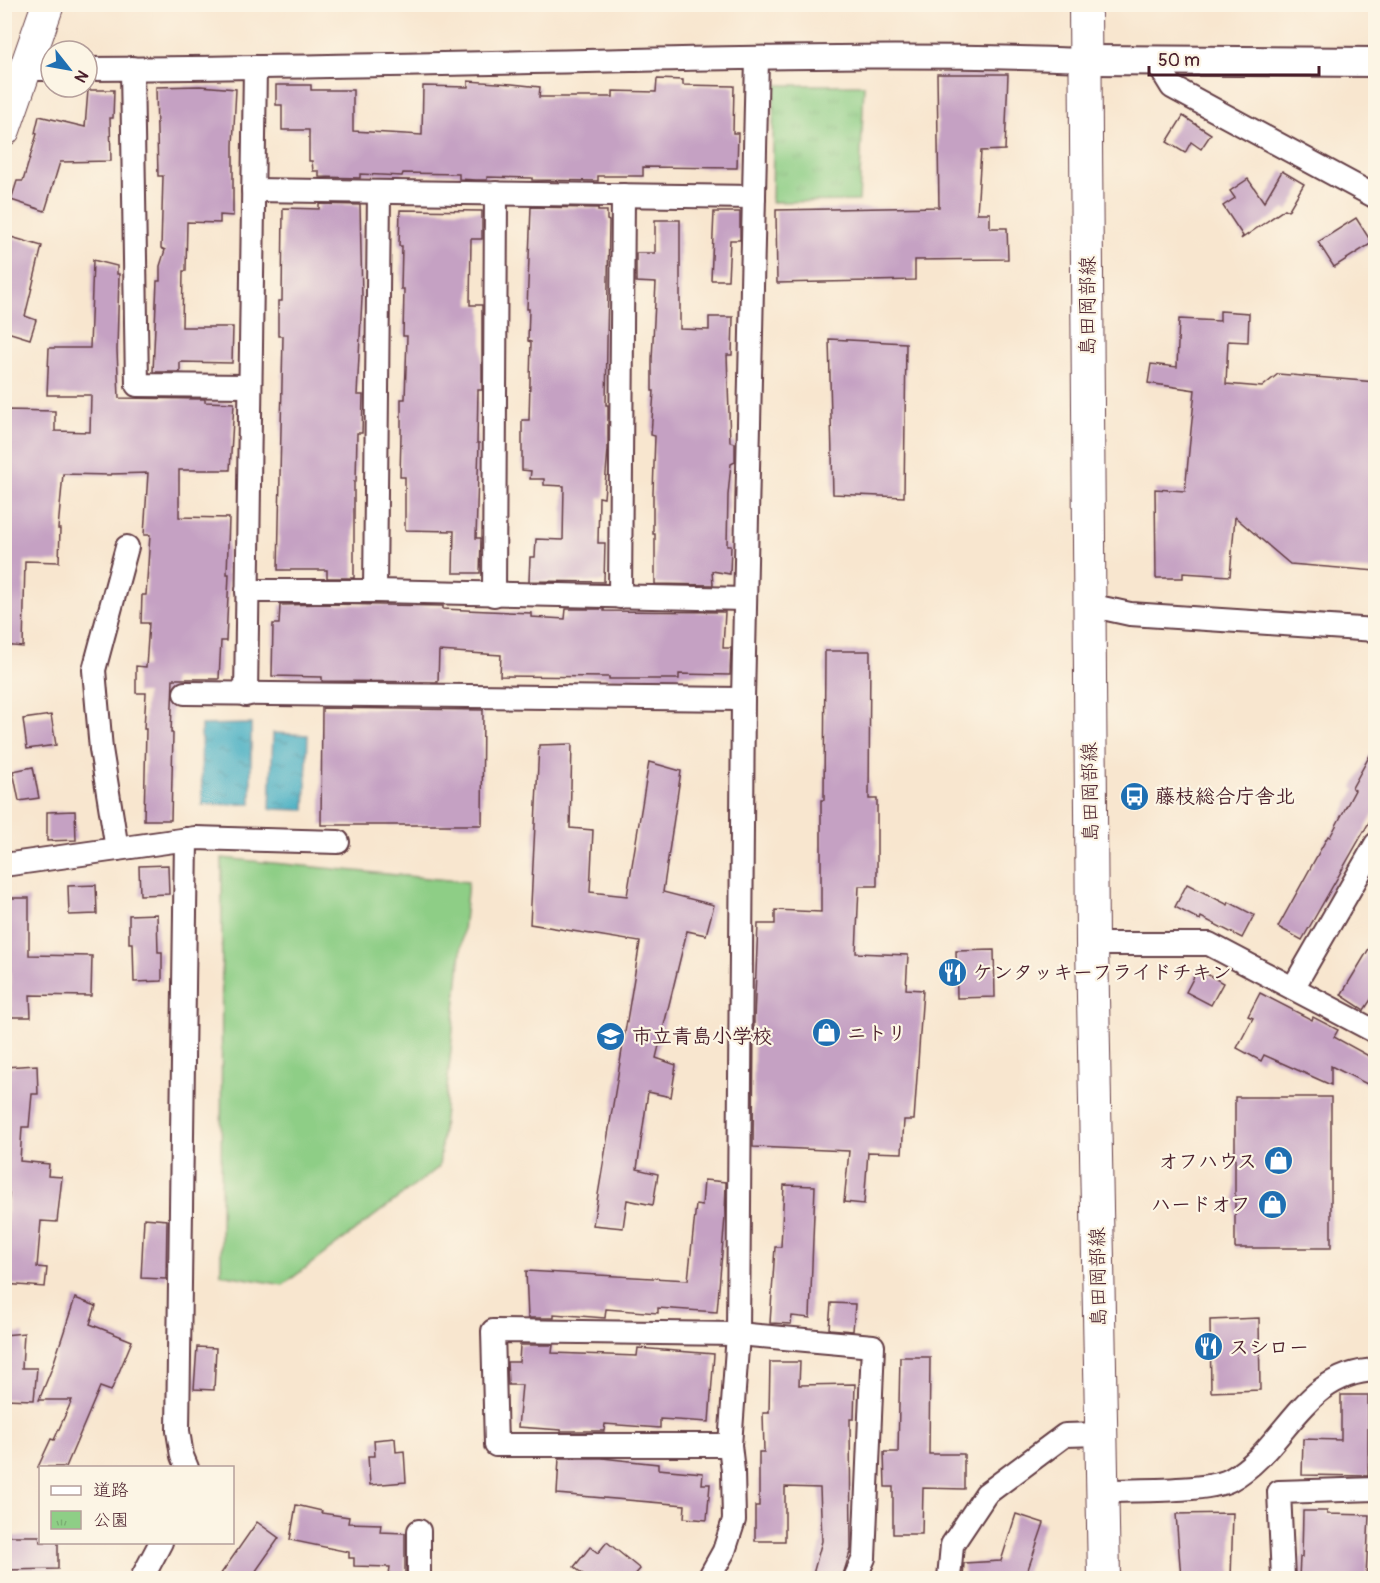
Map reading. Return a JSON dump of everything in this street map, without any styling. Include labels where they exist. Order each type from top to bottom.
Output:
[{"type":"main road","points":[[43,39],[48,4]]},
{"type":"main road","name":"島田岡部線","points":[[1085,4],[1092,944],[1104,1578]]},
{"type":"main road","points":[[4,130],[39,69]]},
{"type":"street","points":[[99,69],[987,56],[1087,60],[1376,62]]},
{"type":"street","points":[[709,1578],[724,1551],[734,1520],[734,1471],[730,1445],[738,1334],[743,699],[757,58]]},
{"type":"street","points":[[1155,61],[1172,87],[1376,197]]},
{"type":"street","points":[[132,68],[137,385],[250,386]]},
{"type":"street","points":[[246,695],[255,68]]},
{"type":"street","points":[[253,190],[754,197]]},
{"type":"street","points":[[375,591],[379,192]]},
{"type":"street","points":[[494,595],[496,194]]},
{"type":"street","points":[[620,597],[623,195]]},
{"type":"street","points":[[117,849],[101,749],[94,670],[127,547]]},
{"type":"street","points":[[247,591],[375,591],[745,599]]},
{"type":"street","points":[[1088,607],[1130,614],[1376,630]]},
{"type":"street","points":[[185,693],[743,699]]},
{"type":"street","points":[[186,839],[178,1431],[182,1456],[187,1466]]},
{"type":"street","points":[[4,865],[186,839],[338,842]]},
{"type":"street","points":[[1293,988],[1376,844]]},
{"type":"street","points":[[1092,944],[1209,944],[1376,1032]]},
{"type":"street","points":[[730,1445],[496,1445],[493,1331],[738,1334],[873,1346],[864,1558],[855,1578]]},
{"type":"street","points":[[1102,1491],[1192,1488],[1228,1481],[1255,1462],[1315,1393],[1338,1377],[1376,1370]]},
{"type":"street","points":[[949,1578],[952,1545],[986,1494],[1065,1435],[1101,1434]]},
{"type":"street","points":[[1283,1578],[1279,1492],[1376,1489]]},
{"type":"street","points":[[418,1531],[419,1578]]},
{"type":"street","points":[[142,1578],[160,1544]]},
{"type":"green space","points":[[774,85],[864,85],[859,201],[772,202]]},
{"type":"green space","points":[[222,858],[468,882],[439,1167],[283,1285],[221,1274]]},
{"type":"water","points":[[251,724],[251,804],[202,805],[201,725]]},
{"type":"water","points":[[273,733],[308,735],[305,810],[270,809]]},
{"type":"building","points":[[937,74],[1008,74],[1005,150],[981,151],[977,213],[990,213],[990,228],[1007,228],[1008,259],[915,260],[915,280],[777,283],[776,210],[939,207]]},
{"type":"building","points":[[657,79],[683,80],[683,85],[734,86],[733,133],[738,133],[737,168],[643,167],[643,176],[598,176],[598,181],[487,177],[487,180],[476,180],[459,179],[459,174],[403,173],[402,176],[360,174],[360,178],[319,177],[319,171],[313,171],[312,161],[309,161],[309,130],[282,130],[282,105],[276,105],[276,85],[311,85],[311,90],[353,90],[353,131],[422,135],[423,86],[468,87],[468,81],[540,87],[539,97],[613,97],[613,91],[656,92]]},
{"type":"building","points":[[200,86],[236,89],[233,216],[220,215],[220,223],[187,222],[182,327],[233,327],[232,363],[180,362],[180,372],[153,372],[157,281],[160,281],[160,266],[165,250],[161,248],[163,176],[158,176],[156,87]]},
{"type":"building","points":[[99,90],[114,90],[113,118],[110,118],[111,161],[60,162],[45,211],[11,200],[17,181],[23,181],[37,134],[35,133],[39,116],[85,127],[87,99],[99,99]]},
{"type":"building","points":[[1183,116],[1211,134],[1201,149],[1191,142],[1185,153],[1167,142]]},
{"type":"building","points":[[1282,171],[1304,184],[1288,211],[1285,209],[1241,239],[1243,236],[1223,206],[1235,198],[1230,191],[1248,179],[1264,202]]},
{"type":"building","points":[[319,204],[360,205],[362,298],[357,395],[363,395],[362,433],[357,433],[356,482],[354,482],[354,578],[327,578],[327,570],[278,570],[283,336],[278,336],[278,301],[282,301],[283,208],[319,209]]},
{"type":"building","points":[[531,207],[598,208],[598,211],[607,211],[609,221],[606,405],[608,405],[608,449],[604,498],[599,497],[598,543],[605,543],[604,582],[529,581],[530,557],[535,557],[536,539],[563,540],[564,486],[544,485],[544,479],[530,479],[531,471],[522,470],[522,420],[529,420],[531,342],[528,341],[529,309],[527,309]]},
{"type":"building","points":[[400,210],[482,211],[482,239],[471,239],[470,305],[482,305],[482,390],[478,390],[476,538],[481,538],[480,573],[453,573],[454,531],[405,530],[405,477],[400,477],[401,399],[405,399],[407,336],[403,336],[404,289],[401,289]]},
{"type":"building","points":[[714,212],[740,212],[740,240],[730,240],[728,280],[711,280]]},
{"type":"building","points":[[1356,218],[1372,243],[1334,267],[1318,242]]},
{"type":"building","points":[[655,220],[680,220],[680,329],[709,330],[709,317],[733,317],[732,355],[727,355],[730,442],[735,443],[735,462],[731,464],[728,495],[727,546],[731,546],[730,574],[712,571],[713,585],[655,584],[653,493],[655,436],[651,435],[656,283],[636,282],[636,253],[655,253]]},
{"type":"building","points":[[11,237],[42,246],[25,316],[36,320],[30,339],[4,331],[4,261]]},
{"type":"building","points":[[93,260],[117,266],[117,274],[119,274],[117,350],[119,398],[205,399],[205,402],[234,403],[230,470],[179,470],[179,517],[229,518],[227,574],[229,574],[226,641],[221,641],[219,679],[173,679],[171,820],[144,820],[146,693],[136,693],[136,666],[146,667],[149,623],[141,623],[142,595],[146,595],[150,535],[144,535],[148,473],[63,474],[58,529],[60,529],[59,562],[25,561],[23,647],[4,645],[4,410],[55,411],[55,431],[90,432],[91,395],[47,395],[49,348],[90,348]]},
{"type":"building","points":[[1220,311],[1249,313],[1248,342],[1228,341],[1226,384],[1262,387],[1278,374],[1376,382],[1376,571],[1290,564],[1235,517],[1230,576],[1183,573],[1183,578],[1156,578],[1155,489],[1185,491],[1195,390],[1148,383],[1151,364],[1177,367],[1179,319],[1220,321]]},
{"type":"building","points":[[829,339],[906,343],[904,497],[833,494]]},
{"type":"building","points":[[280,605],[443,606],[443,609],[531,613],[531,617],[565,619],[566,609],[725,612],[723,648],[731,648],[730,675],[679,674],[679,679],[500,676],[501,655],[439,651],[438,682],[322,681],[322,677],[272,676],[273,624],[279,624]]},
{"type":"building","points":[[825,651],[870,651],[869,799],[877,799],[877,886],[859,886],[856,953],[908,955],[906,989],[923,990],[914,1120],[904,1120],[902,1153],[868,1152],[864,1204],[844,1202],[849,1151],[753,1147],[754,1019],[758,924],[775,924],[775,910],[821,912]]},
{"type":"building","points":[[322,708],[483,710],[482,825],[321,825]]},
{"type":"building","points":[[51,715],[56,745],[27,749],[23,719]]},
{"type":"building","points":[[572,744],[570,828],[593,830],[590,892],[627,896],[649,762],[681,771],[663,892],[714,905],[706,935],[687,931],[656,1058],[676,1065],[671,1097],[648,1092],[637,1169],[658,1174],[653,1205],[627,1200],[623,1228],[593,1225],[640,942],[530,924],[539,745]]},
{"type":"building","points":[[1376,744],[1376,810],[1302,940],[1278,927],[1328,836],[1330,837],[1355,790],[1352,788]]},
{"type":"building","points":[[33,767],[39,798],[19,801],[13,771]]},
{"type":"building","points":[[75,811],[76,840],[47,841],[47,812]]},
{"type":"building","points":[[168,865],[169,894],[140,895],[139,866]]},
{"type":"building","points":[[1187,884],[1228,905],[1229,902],[1254,915],[1242,938],[1201,917],[1200,920],[1175,907]]},
{"type":"building","points":[[96,885],[97,914],[69,915],[68,886]]},
{"type":"building","points":[[4,898],[29,898],[29,955],[92,956],[91,996],[30,995],[31,1017],[11,1017],[10,972],[4,972]]},
{"type":"building","points":[[157,914],[158,952],[162,952],[162,981],[134,982],[133,943],[129,943],[129,915]]},
{"type":"building","points":[[1376,937],[1376,992],[1364,1010],[1341,995]]},
{"type":"building","points":[[994,950],[995,997],[957,998],[956,951]]},
{"type":"building","points":[[1198,969],[1223,983],[1211,1005],[1186,992]]},
{"type":"building","points":[[1260,993],[1312,1020],[1313,1017],[1338,1030],[1334,1037],[1376,1060],[1376,1073],[1369,1085],[1331,1066],[1331,1085],[1264,1055],[1261,1061],[1237,1048],[1253,1018],[1248,1016]]},
{"type":"building","points":[[37,1065],[38,1094],[32,1094],[29,1127],[22,1127],[20,1161],[49,1164],[48,1176],[62,1177],[57,1222],[41,1221],[37,1267],[47,1268],[45,1287],[4,1284],[4,1246],[9,1193],[4,1192],[4,1067]]},
{"type":"building","points":[[1235,1097],[1331,1097],[1331,1248],[1235,1248]]},
{"type":"building","points":[[704,1180],[726,1182],[717,1312],[658,1308],[658,1313],[606,1309],[605,1318],[554,1314],[554,1318],[528,1318],[526,1271],[688,1280],[696,1205],[702,1206]]},
{"type":"building","points":[[784,1185],[815,1186],[810,1318],[792,1316],[791,1324],[770,1323],[775,1247],[781,1247]]},
{"type":"building","points":[[144,1218],[167,1220],[166,1279],[141,1278]]},
{"type":"building","points":[[75,1298],[96,1306],[90,1324],[132,1341],[111,1391],[100,1387],[66,1466],[38,1467],[51,1439],[54,1440],[72,1400],[39,1400]]},
{"type":"building","points":[[831,1303],[855,1304],[853,1331],[829,1329]]},
{"type":"building","points":[[1259,1318],[1260,1390],[1211,1392],[1210,1320]]},
{"type":"building","points":[[24,1333],[22,1368],[37,1368],[34,1400],[4,1399],[4,1335]]},
{"type":"building","points":[[520,1345],[553,1345],[552,1353],[637,1356],[638,1348],[714,1354],[709,1422],[660,1419],[660,1428],[605,1424],[604,1431],[561,1431],[518,1427],[522,1385],[508,1385],[507,1362],[519,1362]]},
{"type":"building","points":[[197,1347],[216,1348],[214,1390],[194,1389]]},
{"type":"building","points":[[900,1357],[930,1357],[929,1454],[964,1454],[964,1489],[923,1488],[922,1534],[893,1534],[893,1487],[885,1487],[884,1452],[898,1452]]},
{"type":"building","points":[[770,1362],[800,1362],[799,1385],[855,1384],[854,1419],[850,1419],[851,1549],[842,1578],[812,1578],[822,1541],[820,1488],[785,1487],[785,1541],[755,1541],[755,1506],[759,1506],[759,1452],[764,1452],[763,1413],[769,1413]]},
{"type":"building","points":[[1341,1395],[1368,1395],[1368,1476],[1302,1475],[1303,1439],[1341,1440]]},
{"type":"building","points":[[395,1438],[396,1452],[404,1451],[406,1482],[370,1485],[368,1456],[375,1456],[374,1440]]},
{"type":"building","points":[[559,1458],[602,1458],[658,1464],[658,1469],[703,1473],[702,1484],[710,1484],[707,1520],[684,1518],[685,1505],[557,1494]]},
{"type":"building","points":[[296,1505],[322,1511],[321,1513],[349,1517],[348,1523],[381,1524],[380,1532],[405,1533],[405,1576],[389,1575],[390,1567],[354,1566],[354,1558],[349,1558],[349,1552],[290,1540]]},
{"type":"building","points":[[1303,1511],[1369,1515],[1366,1578],[1299,1578]]},
{"type":"building","points":[[1233,1513],[1231,1578],[1181,1578],[1176,1514]]},
{"type":"building","points":[[1016,1514],[1044,1523],[1025,1578],[963,1578],[964,1563],[1001,1561]]},
{"type":"building","points":[[257,1522],[279,1538],[251,1578],[218,1578]]},
{"type":"building","points":[[4,1536],[39,1536],[39,1544],[58,1544],[58,1569],[4,1570]]},
{"type":"building","points":[[607,1542],[640,1569],[632,1578],[588,1578],[574,1567],[590,1547],[598,1553]]},
{"type":"place","name":"藤枝総合庁舎北","points":[[1134,796]]},
{"type":"place","name":"ケンタッキーフライドチキン","points":[[952,972]]},
{"type":"place","name":"ニトリ","points":[[826,1033]]},
{"type":"place","name":"市立青島小学校","points":[[611,1036]]},
{"type":"place","name":"オフハウス","points":[[1278,1161]]},
{"type":"place","name":"ハードオフ","points":[[1272,1204]]},
{"type":"place","name":"スシロー","points":[[1208,1347]]}]
